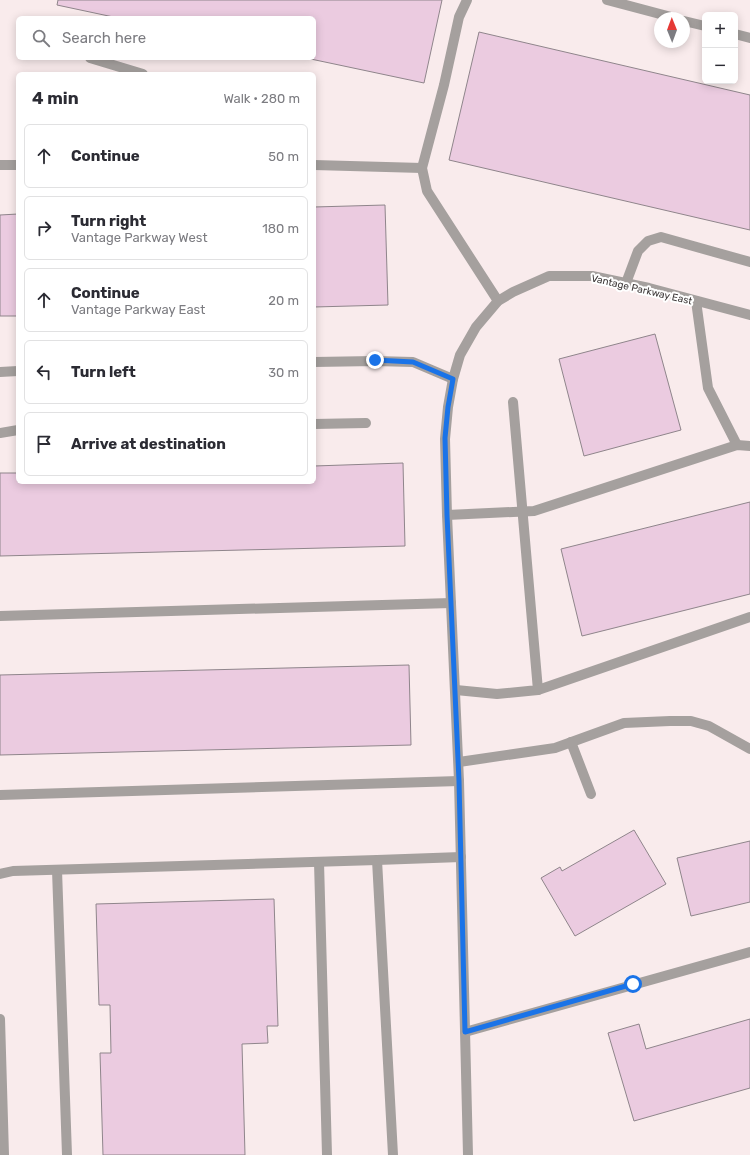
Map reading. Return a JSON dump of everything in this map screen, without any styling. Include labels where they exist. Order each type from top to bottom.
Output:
[{"type":"street","points":[[467,0],[459,17],[444,85],[422,168],[427,192],[498,302]]},
{"type":"street","points":[[607,0],[654,13]]},
{"type":"street","points":[[690,22],[702,25]]},
{"type":"street","points":[[738,35],[750,38]]},
{"type":"street","points":[[97,60],[136,72]]},
{"type":"street","points":[[0,165],[16,165]]},
{"type":"street","points":[[316,165],[422,168]]},
{"type":"street","points":[[626,283],[638,251],[648,241],[661,237],[750,262]]},
{"type":"street","name":"Vantage Parkway East","points":[[468,1155],[459,762],[447,515],[445,438],[453,379],[460,356],[476,327],[498,302],[513,292],[549,276],[592,276],[626,283],[750,315]]},
{"type":"street","points":[[696,301],[708,388],[737,445]]},
{"type":"street","points":[[316,362],[375,360],[413,362],[453,379]]},
{"type":"street","points":[[0,372],[16,371]]},
{"type":"street","points":[[512,402],[538,690]]},
{"type":"street","points":[[316,424],[366,423]]},
{"type":"street","points":[[0,433],[16,430]]},
{"type":"street","points":[[447,515],[534,511],[737,445],[750,446]]},
{"type":"street","points":[[0,616],[451,603]]},
{"type":"street","points":[[456,690],[497,694],[538,690],[750,617]]},
{"type":"street","points":[[459,762],[555,748],[624,723],[670,720],[691,721],[709,726],[750,749]]},
{"type":"street","points":[[570,742],[591,794]]},
{"type":"street","points":[[0,795],[459,781]]},
{"type":"street","points":[[0,874],[13,871],[461,857]]},
{"type":"street","points":[[377,860],[393,1155]]},
{"type":"street","points":[[319,862],[327,1155]]},
{"type":"street","points":[[57,870],[67,1155]]},
{"type":"street","points":[[465,1032],[750,952]]},
{"type":"street","points":[[0,1019],[4,1155]]},
{"type":"building","points":[[58,0],[442,0],[424,83],[315,60],[316,16],[109,16],[57,5]]},
{"type":"building","points":[[479,32],[750,95],[750,230],[449,160]]},
{"type":"building","points":[[385,205],[388,305],[316,307],[316,207]]},
{"type":"building","points":[[16,214],[16,316],[0,316],[0,215]]},
{"type":"building","points":[[655,334],[681,430],[584,456],[559,359]]},
{"type":"building","points":[[403,463],[405,546],[0,556],[0,473],[16,473],[16,484],[316,484],[316,466]]},
{"type":"building","points":[[750,502],[750,594],[582,636],[561,549]]},
{"type":"building","points":[[409,665],[411,745],[0,755],[0,675]]},
{"type":"building","points":[[634,830],[666,884],[575,936],[541,878],[560,867],[562,871]]},
{"type":"building","points":[[750,841],[750,902],[691,916],[677,858]]},
{"type":"building","points":[[274,899],[278,1026],[267,1026],[268,1043],[242,1044],[245,1155],[103,1155],[100,1053],[111,1053],[110,1005],[99,1005],[96,904]]},
{"type":"building","points":[[750,1019],[750,1088],[634,1121],[608,1033],[639,1024],[646,1049]]},
{"type":"route","points":[[375,360],[413,362],[453,379],[445,438],[447,515],[456,690],[465,1032],[633,984]]}]
